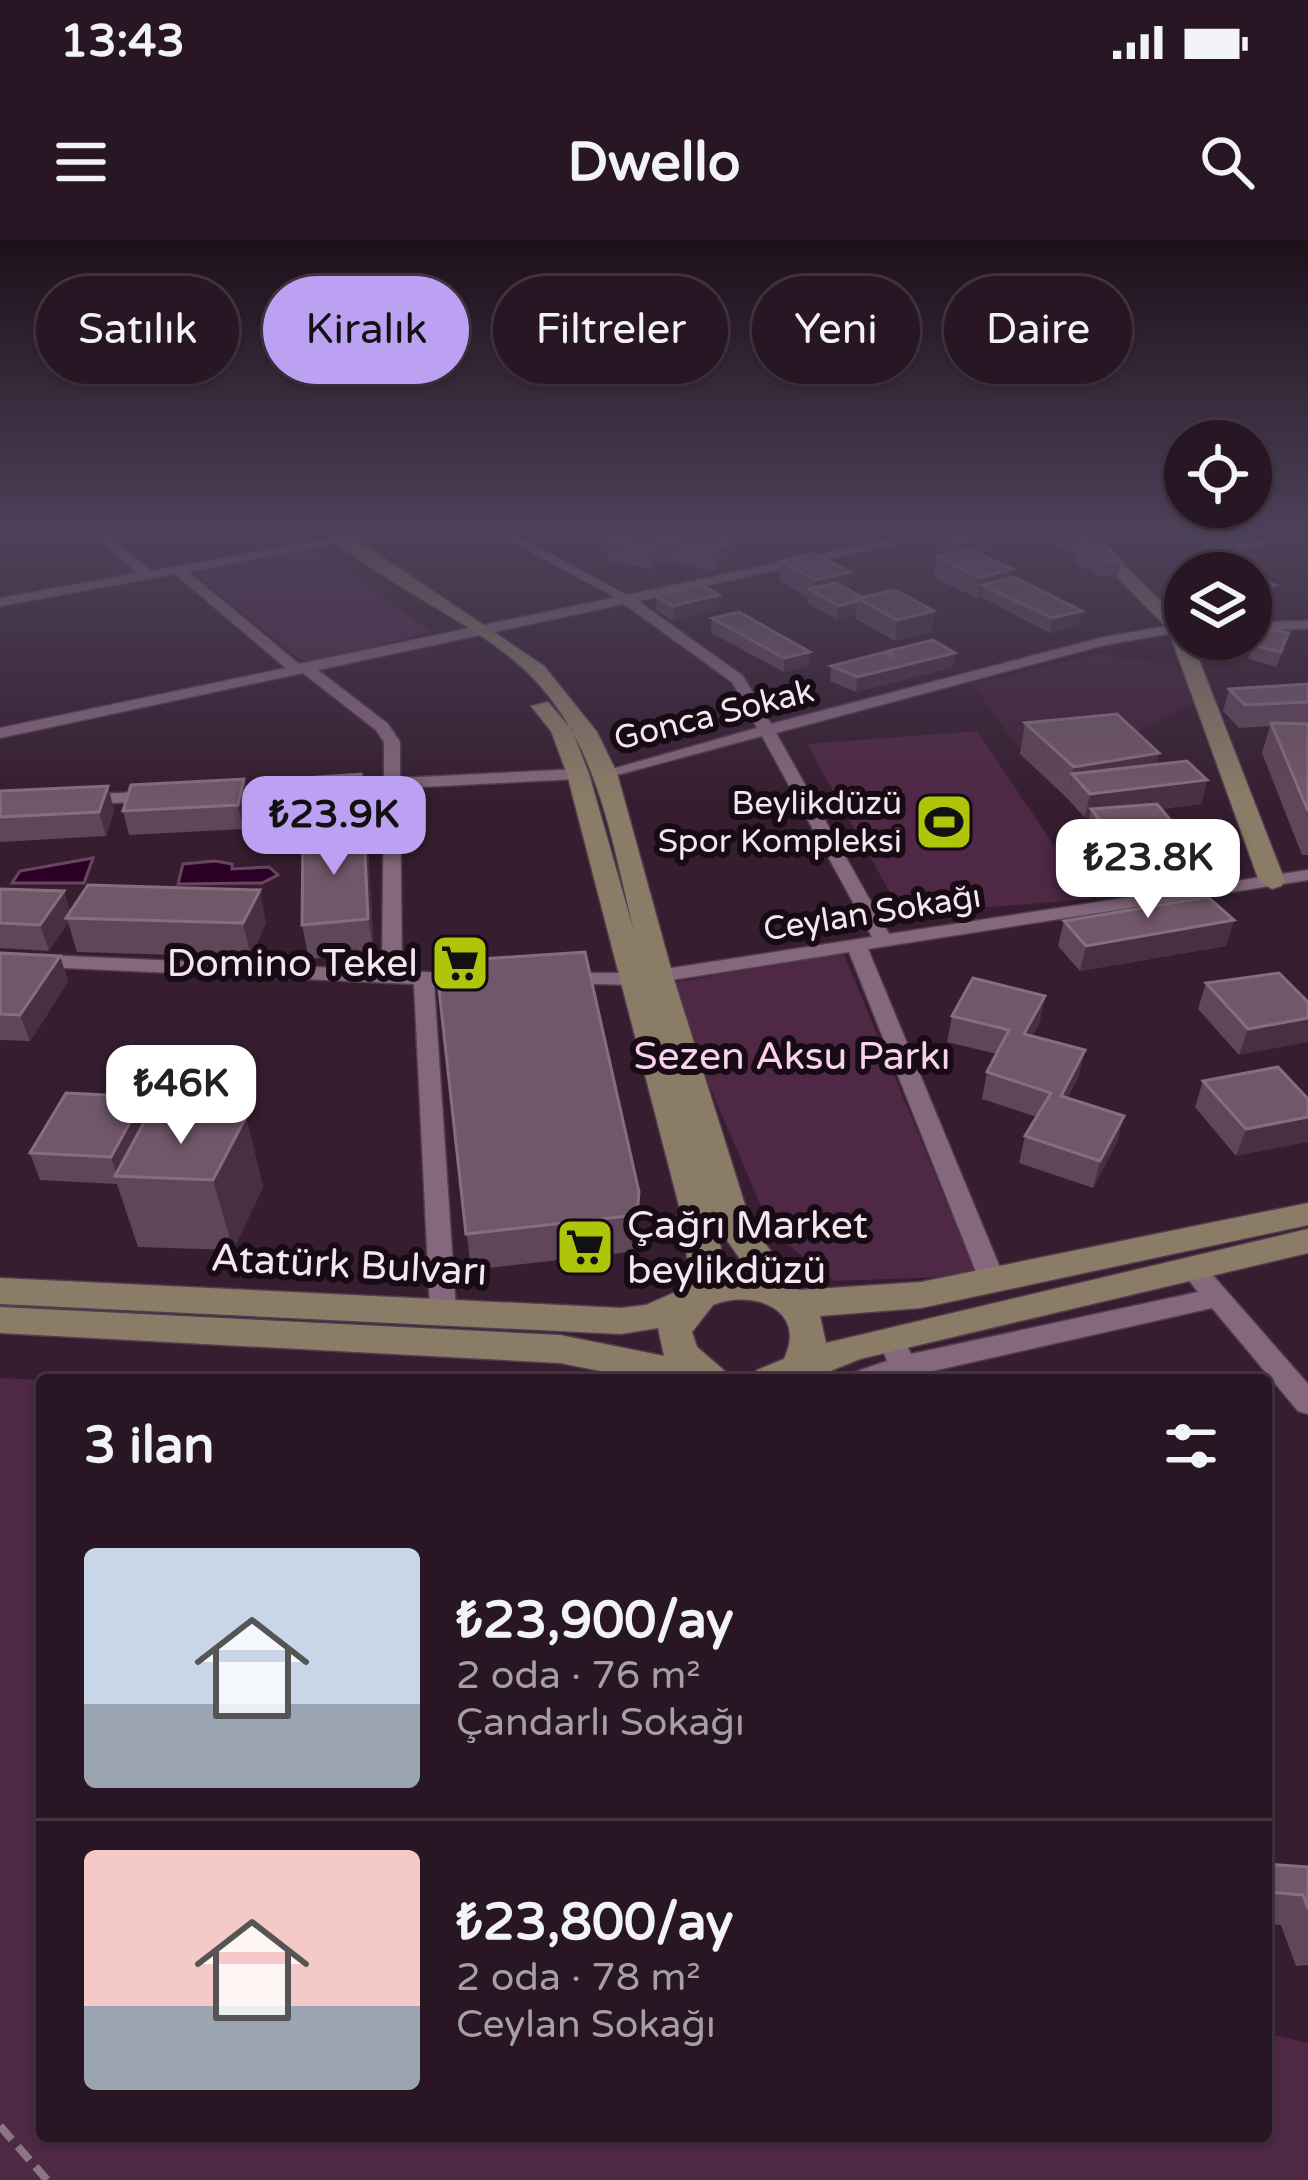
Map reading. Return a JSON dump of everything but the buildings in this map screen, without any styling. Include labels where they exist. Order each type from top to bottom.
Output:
[{"type":"main road","points":[[447,620],[537,670],[565,700],[592,774],[646,978],[702,1229],[709,1269],[698,1296],[678,1316],[676,1345],[693,1368],[704,1374]]},
{"type":"main road","points":[[1193,660],[1272,880]]},
{"type":"main road","points":[[646,978],[735,1227],[809,1327],[810,1342],[784,1372]]},
{"type":"main road","points":[[789,1300],[862,1303],[993,1282],[1308,1214]]},
{"type":"main road","points":[[784,1372],[894,1361],[1204,1284],[1308,1241]]},
{"type":"main road","name":"Atatürk Bulvarı","points":[[0,1291],[621,1321],[650,1317],[698,1296],[754,1286],[789,1300]]},
{"type":"main road","points":[[0,1320],[518,1346],[606,1356],[690,1374]]},
{"type":"street","points":[[240,620],[382,727],[392,742],[392,974]]},
{"type":"street","points":[[0,733],[533,620]]},
{"type":"street","points":[[655,620],[738,679],[884,942]]},
{"type":"street","points":[[1272,626],[1308,625]]},
{"type":"street","name":"Gonca Sokak","points":[[208,794],[592,774],[766,735],[1104,641],[1164,630]]},
{"type":"street","points":[[69,800],[184,795]]},
{"type":"street","name":"Ceylan Sokağı","points":[[540,980],[646,978],[1308,875]]},
{"type":"street","points":[[857,946],[986,1252],[993,1282]]},
{"type":"street","points":[[0,958],[494,980]]},
{"type":"street","points":[[424,980],[443,1310]]},
{"type":"street","points":[[1204,1284],[1308,1403]]},
{"type":"street","points":[[606,1356],[629,1374]]},
{"type":"path","points":[[0,2126],[47,2180]]},
{"type":"shaded area","points":[[1099,654],[1176,666],[1202,699],[1136,733],[1019,748],[972,684]]},
{"type":"shaded area","points":[[1187,823],[1223,828],[1234,874],[1226,881],[1130,897],[1086,833]]},
{"type":"shaded area","points":[[93,858],[84,883],[12,883],[20,871]]},
{"type":"shaded area","points":[[183,864],[232,864],[232,869],[269,867],[278,875],[262,883],[178,884]]},
{"type":"green space","points":[[250,620],[414,620],[432,632],[313,662],[299,659]]},
{"type":"green space","name":"Beylikdüzü Spor Kompleksi","points":[[977,731],[1090,899],[902,914],[807,744]]},
{"type":"green space","name":"Sezen Aksu Parkı","points":[[843,952],[977,1276],[834,1281],[772,1232],[666,984]]},
{"type":"green space","points":[[0,1378],[36,1380],[36,2142],[1272,2142],[1272,2034],[1308,2043],[1308,2180],[0,2180]]},
{"type":"place","name":"Beylikdüzü Spor Kompleksi","points":[[944,822]]},
{"type":"place","name":"Domino Tekel","points":[[460,963]]},
{"type":"place","name":"Çağrı Market beylikdüzü","points":[[585,1247]]}]
